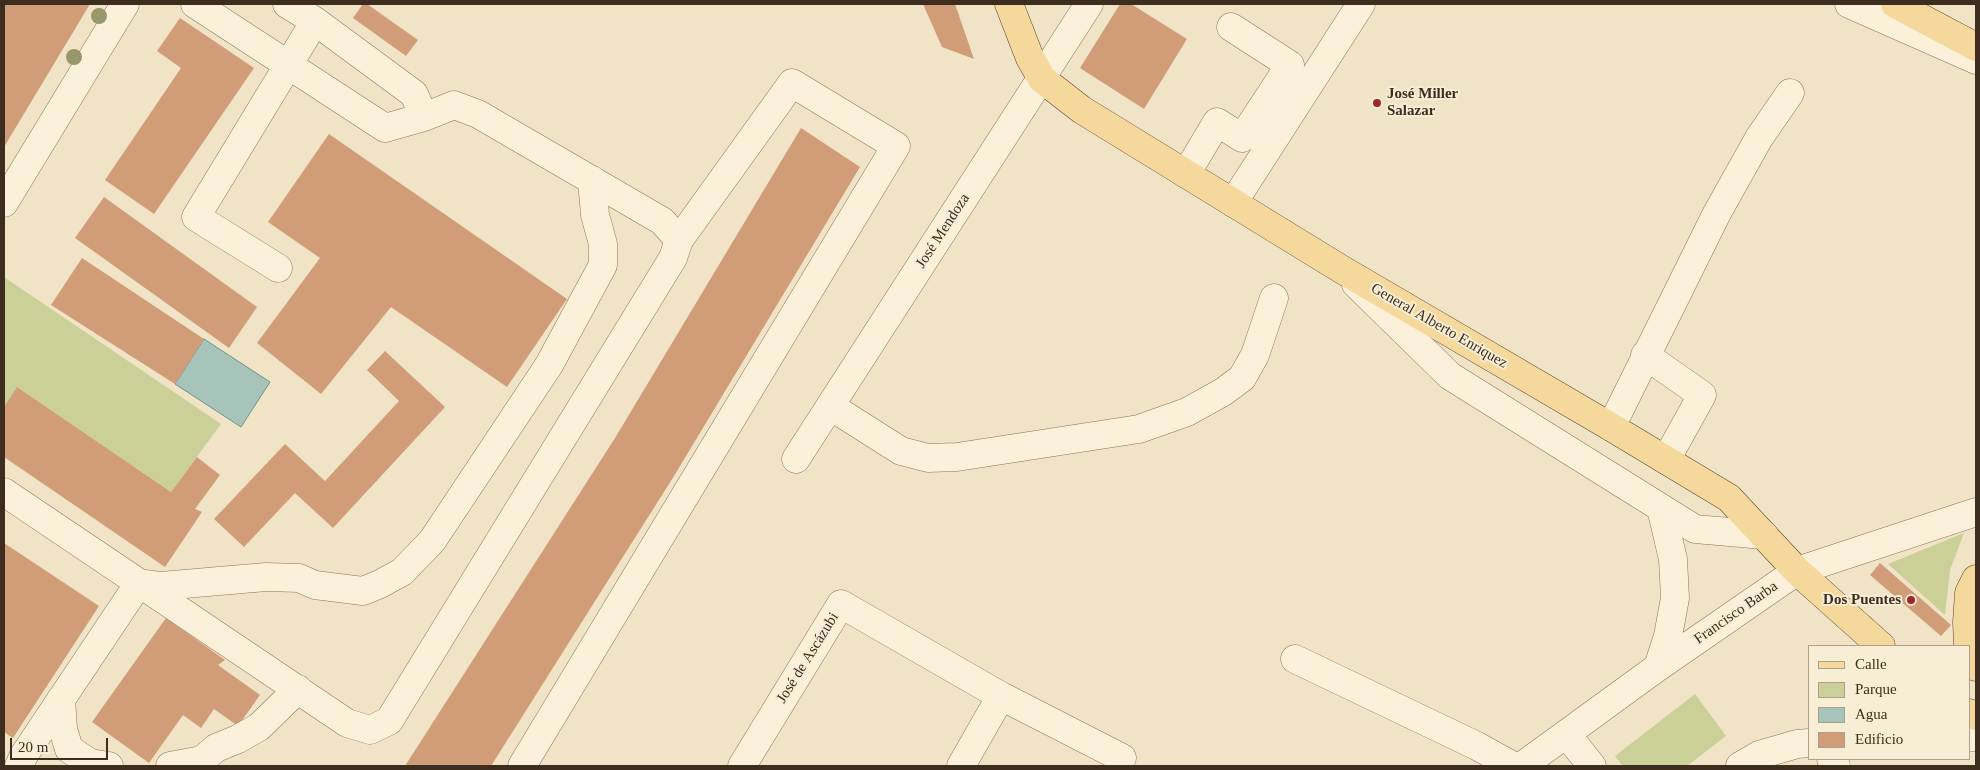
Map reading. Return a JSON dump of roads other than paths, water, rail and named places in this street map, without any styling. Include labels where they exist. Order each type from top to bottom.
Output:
[{"type":"main road","name":"General Alberto Enriquez","points":[[1009,4],[1030,58],[1042,78],[1082,110],[1341,268],[1729,498],[1797,570],[1880,645]]},
{"type":"main road","points":[[1895,4],[1976,47]]},
{"type":"main road","points":[[1968,645],[1969,594],[1976,579]]},
{"type":"main road","points":[[1970,652],[1976,667]]},
{"type":"street","points":[[4,204],[125,4]]},
{"type":"street","points":[[196,4],[385,128],[424,117],[454,105],[478,114],[662,221],[680,240]]},
{"type":"street","points":[[287,4],[315,22],[414,94],[424,117]]},
{"type":"street","name":"José Mendoza","points":[[796,459],[1089,4]]},
{"type":"street","points":[[1234,203],[1362,4]]},
{"type":"street","points":[[1849,4],[1976,60]]},
{"type":"street","points":[[278,268],[196,217],[315,22]]},
{"type":"street","points":[[1186,174],[1217,122],[1242,138],[1290,65],[1231,27]]},
{"type":"street","points":[[4,492],[347,723],[370,730],[389,721],[673,258],[680,240],[792,83],[896,146],[522,766]]},
{"type":"street","points":[[1611,427],[1717,213],[1759,138],[1790,93]]},
{"type":"street","points":[[139,583],[161,586],[266,577],[300,578],[315,585],[363,591],[402,572],[432,541],[549,365],[603,265],[603,244],[595,215],[592,180]]},
{"type":"street","points":[[1341,268],[1450,376],[1695,529],[1764,535]]},
{"type":"street","points":[[830,406],[901,451],[928,458],[956,457],[1139,429],[1187,412],[1223,392],[1242,378],[1255,355],[1274,298]]},
{"type":"street","points":[[1645,355],[1702,395],[1666,460]]},
{"type":"street","points":[[1658,667],[1668,636],[1675,598],[1673,559],[1662,508]]},
{"type":"street","name":"Francisco Barba","points":[[1522,766],[1568,735],[1658,667],[1797,570],[1976,512]]},
{"type":"street","points":[[19,766],[24,755],[139,583]]},
{"type":"street","name":"José de Ascázubi","points":[[742,766],[841,604],[1001,696],[1122,758]]},
{"type":"street","points":[[1295,659],[1477,746],[1513,766]]},
{"type":"street","points":[[170,766],[202,760],[216,748],[238,739],[259,727],[298,689]]},
{"type":"street","points":[[961,766],[1001,696]]},
{"type":"street","points":[[61,699],[63,729],[69,750],[90,762],[108,766]]},
{"type":"street","points":[[1568,735],[1592,766]]},
{"type":"street","points":[[1740,766],[1759,754],[1808,743]]},
{"type":"water","points":[[204,339],[270,382],[241,427],[175,384]]},
{"type":"place","name":"José Miller Salazar","points":[[1377,103]]},
{"type":"place","name":"Dos Puentes","points":[[1911,600]]}]
